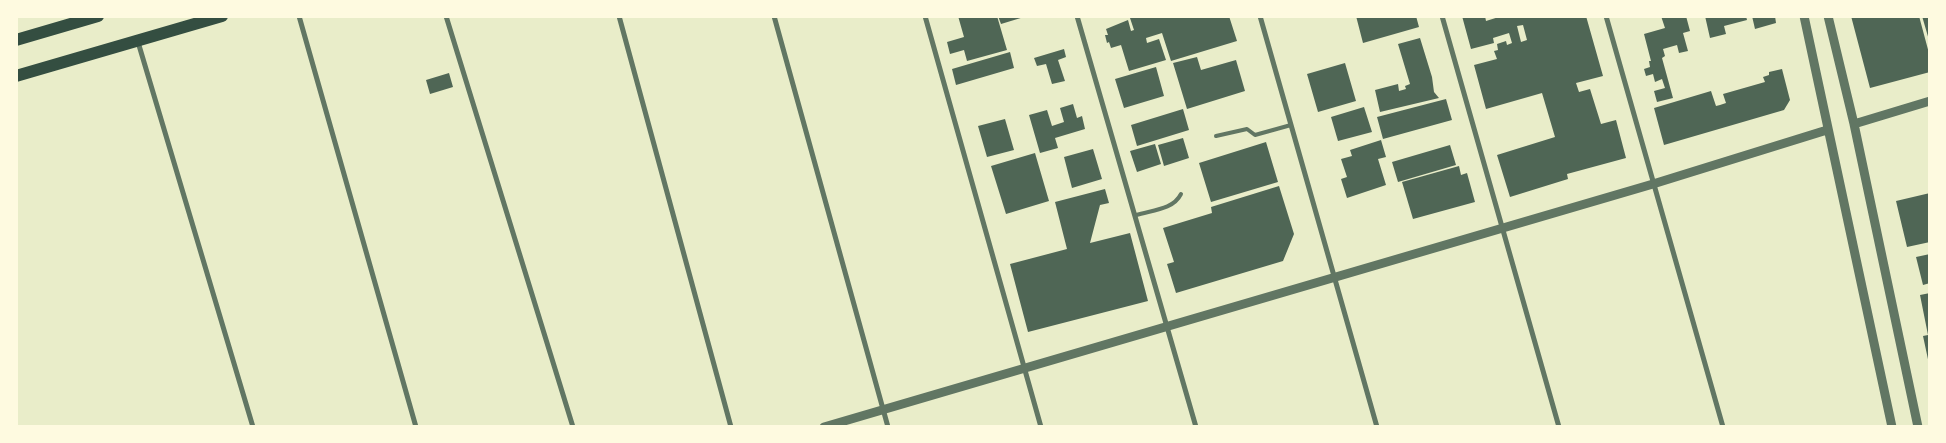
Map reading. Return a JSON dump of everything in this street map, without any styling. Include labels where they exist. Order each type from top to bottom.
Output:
[{"type":"main road","points":[[16,40],[98,16]]},
{"type":"main road","points":[[16,76],[222,16]]},
{"type":"street","points":[[299,16],[416,427]]},
{"type":"street","points":[[446,16],[573,427]]},
{"type":"street","points":[[619,16],[731,427]]},
{"type":"street","points":[[774,16],[888,427]]},
{"type":"street","points":[[925,16],[1041,427]]},
{"type":"street","points":[[1078,16],[1196,427]]},
{"type":"street","points":[[1260,16],[1377,427]]},
{"type":"street","points":[[1442,16],[1559,427]]},
{"type":"street","points":[[1606,16],[1723,427]]},
{"type":"street","points":[[1804,16],[1892,427]]},
{"type":"street","points":[[1828,16],[1854,124],[1918,427]]},
{"type":"street","points":[[138,41],[253,427]]},
{"type":"street","points":[[1854,124],[1930,101]]},
{"type":"street","points":[[824,427],[1653,184],[1827,130]]},
{"type":"lane","points":[[1216,136],[1247,129],[1256,135],[1291,125]]},
{"type":"lane","points":[[1136,215],[1168,207],[1177,202],[1182,194]]},
{"type":"building","points":[[958,16],[997,16],[1007,50],[967,61],[964,50],[950,54],[947,42],[964,37]]},
{"type":"building","points":[[998,16],[1024,16],[1024,17],[1001,24]]},
{"type":"building","points":[[1136,16],[1229,16],[1237,41],[1171,61],[1162,33],[1146,38],[1147,43],[1159,39],[1166,60],[1129,71],[1121,45],[1111,48],[1109,42],[1107,43],[1105,35],[1108,35],[1106,29],[1128,20],[1131,31],[1134,30],[1130,18]]},
{"type":"building","points":[[1356,16],[1416,16],[1419,27],[1363,43]]},
{"type":"building","points":[[1462,16],[1485,16],[1486,21],[1502,16],[1586,16],[1603,76],[1576,83],[1579,92],[1590,89],[1601,124],[1616,120],[1626,158],[1567,174],[1568,179],[1510,197],[1497,155],[1555,137],[1542,93],[1486,109],[1474,65],[1497,59],[1494,51],[1498,50],[1497,44],[1506,41],[1507,45],[1512,43],[1509,33],[1493,38],[1494,43],[1471,49]],"holes":[[[1523,25],[1527,40],[1521,42],[1517,26]]]},
{"type":"building","points":[[1661,16],[1686,16],[1690,31],[1683,33],[1688,51],[1679,53],[1677,45],[1663,49],[1665,56],[1662,58],[1673,98],[1657,102],[1654,91],[1665,88],[1662,79],[1655,82],[1653,74],[1646,76],[1644,69],[1650,67],[1649,61],[1651,61],[1644,34],[1665,28]]},
{"type":"building","points":[[1705,16],[1746,16],[1747,20],[1724,26],[1726,34],[1710,38]]},
{"type":"building","points":[[1752,16],[1775,16],[1776,23],[1755,29]]},
{"type":"building","points":[[1851,16],[1919,16],[1930,57],[1930,72],[1870,88]]},
{"type":"building","points":[[1922,16],[1930,16],[1930,40],[1929,40]]},
{"type":"building","points":[[1420,38],[1432,77],[1434,92],[1439,98],[1380,112],[1375,90],[1398,84],[1399,91],[1406,89],[1405,86],[1410,84],[1398,44]]},
{"type":"building","points":[[1064,49],[1066,57],[1058,60],[1065,81],[1052,84],[1046,64],[1037,66],[1034,58]]},
{"type":"building","points":[[1010,52],[1014,68],[956,85],[952,69]]},
{"type":"building","points":[[1197,57],[1201,70],[1236,60],[1245,91],[1187,109],[1173,63]]},
{"type":"building","points":[[1345,63],[1356,101],[1318,112],[1307,74]]},
{"type":"building","points":[[1156,67],[1164,96],[1124,108],[1115,79]]},
{"type":"building","points":[[1782,69],[1790,100],[1784,110],[1664,145],[1654,108],[1711,91],[1716,106],[1720,105],[1726,103],[1723,94],[1765,82],[1763,77],[1769,75],[1769,72]]},
{"type":"building","points":[[449,73],[453,87],[430,94],[426,80]]},
{"type":"building","points":[[1446,99],[1452,120],[1383,139],[1377,117]]},
{"type":"building","points":[[1073,104],[1077,118],[1082,116],[1085,129],[1055,138],[1058,148],[1040,153],[1029,115],[1047,110],[1052,126],[1064,122],[1060,108]]},
{"type":"building","points":[[1364,107],[1372,132],[1338,141],[1331,117]]},
{"type":"building","points":[[1183,109],[1189,130],[1137,146],[1131,125]]},
{"type":"building","points":[[1005,119],[1014,150],[987,157],[978,126]]},
{"type":"building","points":[[1183,138],[1189,158],[1164,166],[1158,145]]},
{"type":"building","points":[[1381,140],[1386,157],[1378,159],[1386,185],[1347,198],[1341,179],[1347,177],[1341,159],[1352,156],[1350,150]]},
{"type":"building","points":[[1266,142],[1278,182],[1211,202],[1199,163]]},
{"type":"building","points":[[1155,144],[1161,164],[1137,172],[1130,151]]},
{"type":"building","points":[[1450,145],[1456,165],[1398,182],[1392,162]]},
{"type":"building","points":[[1093,149],[1102,179],[1072,188],[1064,157]]},
{"type":"building","points":[[1035,153],[1049,201],[1006,214],[991,166]]},
{"type":"building","points":[[1459,166],[1461,175],[1467,173],[1475,202],[1413,219],[1402,182]]},
{"type":"building","points":[[1279,186],[1294,234],[1283,261],[1176,293],[1167,264],[1174,262],[1163,228],[1212,213],[1211,207]]},
{"type":"building","points":[[1105,189],[1109,203],[1100,205],[1090,243],[1130,233],[1148,301],[1028,332],[1010,264],[1067,249],[1055,202]]},
{"type":"building","points":[[1930,193],[1930,242],[1907,247],[1896,201]]},
{"type":"building","points":[[1930,254],[1930,283],[1923,285],[1916,257]]},
{"type":"building","points":[[1930,293],[1929,364],[1923,336],[1928,335],[1920,295]]}]
